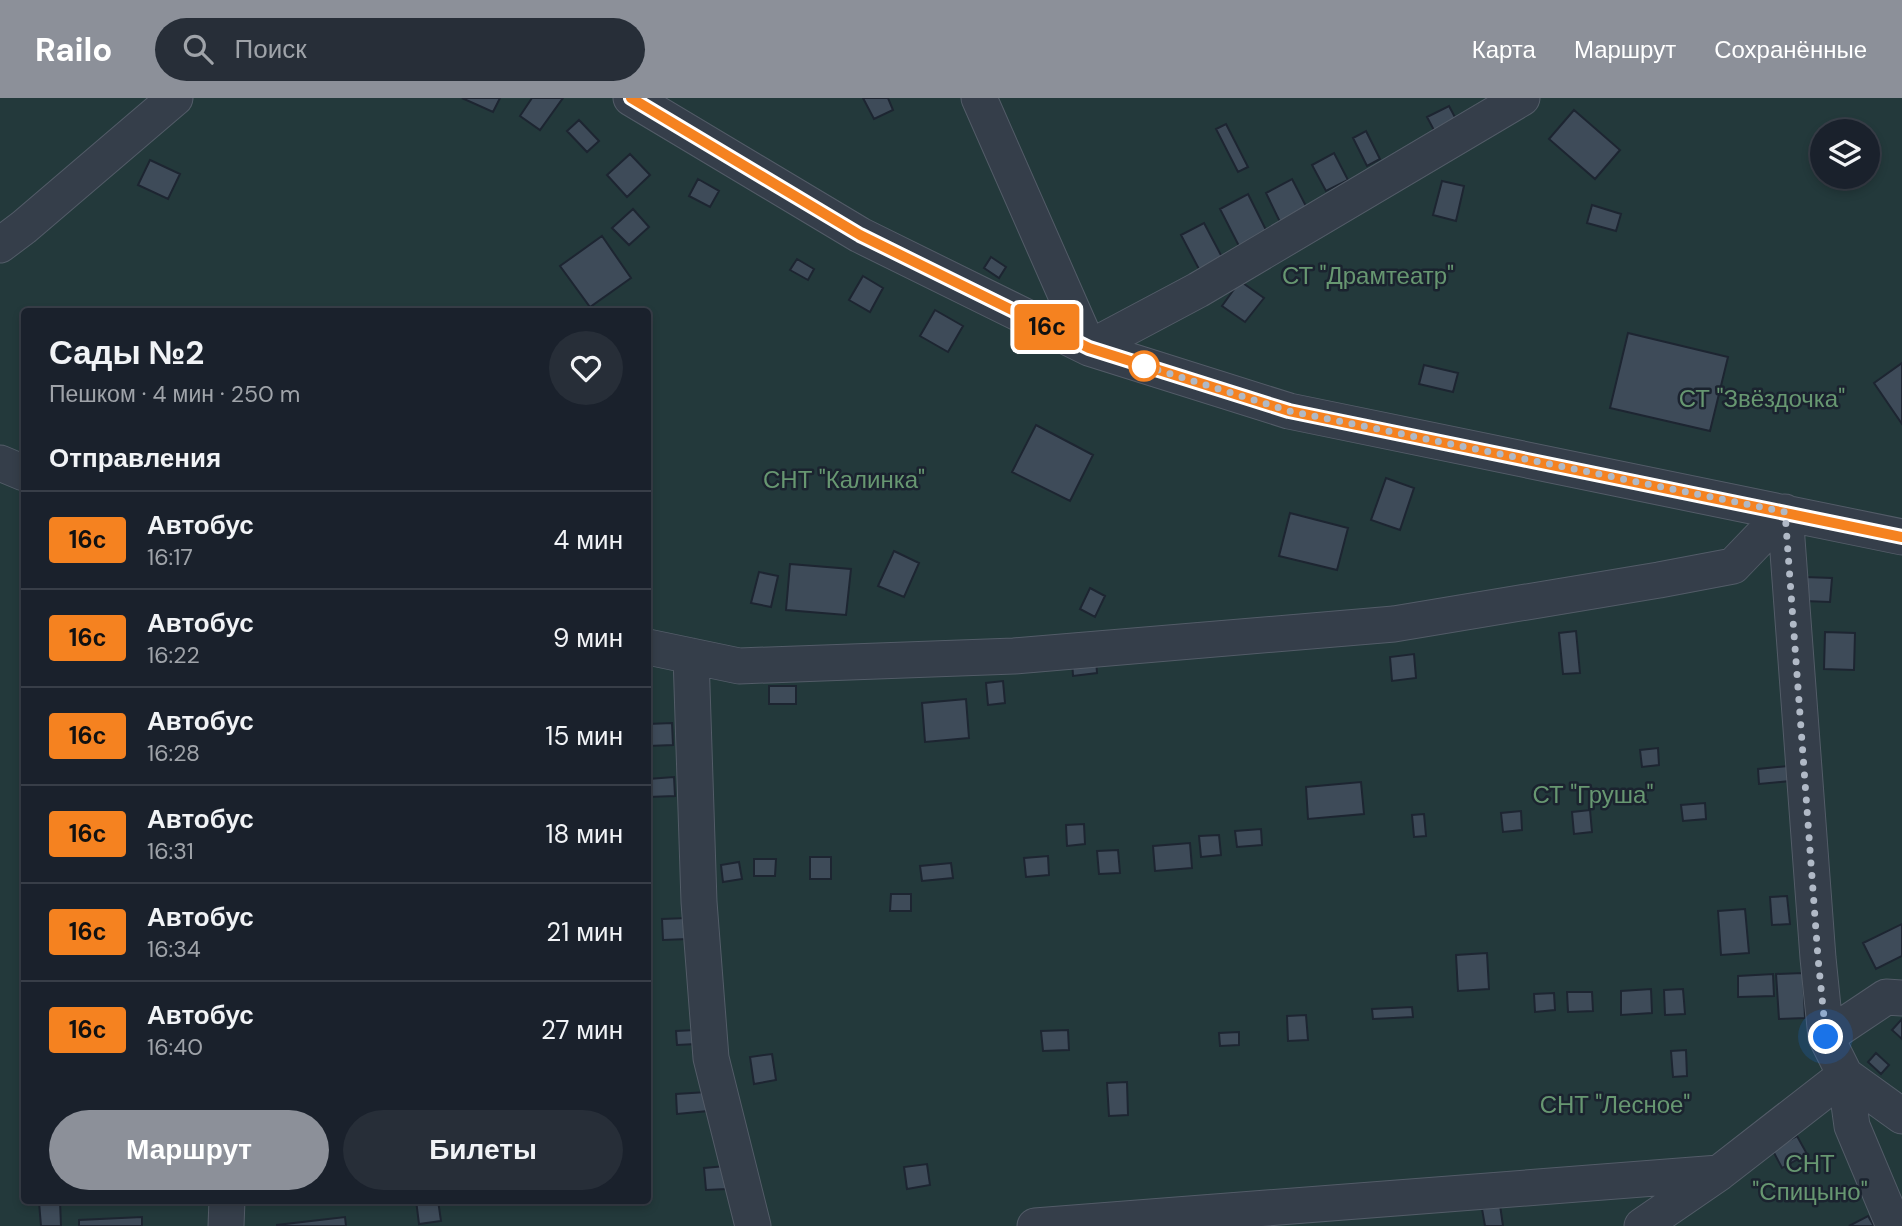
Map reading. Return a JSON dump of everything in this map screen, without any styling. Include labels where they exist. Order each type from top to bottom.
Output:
[{"type":"street","points":[[0,245],[174,98]]},
{"type":"street","points":[[631,98],[860,235],[1089,348],[1289,411],[1902,537]]},
{"type":"street","points":[[979,98],[1089,348]]},
{"type":"street","points":[[1089,348],[1198,290],[1522,98]]},
{"type":"street","points":[[0,463],[21,472]]},
{"type":"street","points":[[651,648],[739,666],[1014,656],[1394,624],[1646,583],[1732,566],[1785,512]]},
{"type":"street","points":[[1785,512],[1826,1037],[1845,1075],[1852,1126],[1894,1226]]},
{"type":"street","points":[[691,656],[699,902],[711,1058],[753,1226]]},
{"type":"street","points":[[1826,1037],[1886,997],[1902,998]]},
{"type":"street","points":[[1845,1075],[1902,1116]]},
{"type":"street","points":[[1642,1226],[1718,1173],[1845,1075]]},
{"type":"street","points":[[1035,1226],[1718,1173]]},
{"type":"street","points":[[226,1226],[227,1204]]},
{"type":"green space","points":[[0,98],[1902,98],[1902,1226],[0,1226]]},
{"type":"building","points":[[462,98],[500,98],[493,112]]},
{"type":"building","points":[[532,98],[563,98],[540,130],[520,116]]},
{"type":"building","points":[[863,98],[888,98],[893,110],[874,119]]},
{"type":"building","points":[[1449,106],[1458,123],[1436,134],[1427,117]]},
{"type":"building","points":[[1574,110],[1620,150],[1595,179],[1549,139]]},
{"type":"building","points":[[579,120],[599,141],[587,152],[567,131]]},
{"type":"building","points":[[1226,124],[1248,167],[1238,172],[1216,129]]},
{"type":"building","points":[[1366,131],[1380,159],[1367,166],[1353,138]]},
{"type":"building","points":[[1334,153],[1348,180],[1326,191],[1312,165]]},
{"type":"building","points":[[630,154],[650,175],[627,197],[607,175]]},
{"type":"building","points":[[150,160],[180,174],[168,199],[138,185]]},
{"type":"building","points":[[698,179],[719,191],[710,207],[689,196]]},
{"type":"building","points":[[1292,179],[1308,210],[1281,224],[1266,193]]},
{"type":"building","points":[[1442,181],[1464,186],[1456,221],[1433,215]]},
{"type":"building","points":[[1248,194],[1268,234],[1240,248],[1220,209]]},
{"type":"building","points":[[1592,205],[1621,214],[1616,231],[1587,223]]},
{"type":"building","points":[[633,209],[649,227],[629,245],[612,228]]},
{"type":"building","points":[[1204,223],[1223,259],[1200,271],[1181,235]]},
{"type":"building","points":[[602,236],[631,278],[590,307],[560,266]]},
{"type":"building","points":[[991,257],[1006,267],[999,278],[984,268]]},
{"type":"building","points":[[797,259],[814,269],[808,280],[790,270]]},
{"type":"building","points":[[863,276],[883,288],[870,312],[849,300]]},
{"type":"building","points":[[1240,281],[1264,298],[1245,322],[1222,306]]},
{"type":"building","points":[[935,310],[963,326],[948,352],[920,336]]},
{"type":"building","points":[[1628,333],[1728,357],[1710,431],[1610,408]]},
{"type":"building","points":[[1902,363],[1902,424],[1874,383]]},
{"type":"building","points":[[1424,365],[1458,373],[1453,392],[1419,384]]},
{"type":"building","points":[[1036,425],[1093,455],[1070,501],[1012,472]]},
{"type":"building","points":[[1386,478],[1414,488],[1400,530],[1371,520]]},
{"type":"building","points":[[1290,513],[1348,528],[1337,570],[1279,556]]},
{"type":"building","points":[[894,551],[919,563],[904,597],[878,586]]},
{"type":"building","points":[[790,564],[851,569],[846,615],[786,610]]},
{"type":"building","points":[[759,572],[778,576],[771,607],[751,603]]},
{"type":"building","points":[[1805,577],[1832,578],[1830,602],[1804,601]]},
{"type":"building","points":[[1090,588],[1105,596],[1095,617],[1080,609]]},
{"type":"building","points":[[1576,631],[1580,673],[1563,674],[1559,633]]},
{"type":"building","points":[[1825,632],[1855,633],[1854,670],[1824,669]]},
{"type":"building","points":[[1414,654],[1416,678],[1392,681],[1390,657]]},
{"type":"building","points":[[1096,658],[1097,673],[1073,676],[1072,660]]},
{"type":"building","points":[[1003,681],[1005,703],[988,705],[986,683]]},
{"type":"building","points":[[769,686],[796,686],[796,704],[769,704]]},
{"type":"building","points":[[966,699],[969,738],[925,742],[922,703]]},
{"type":"building","points":[[672,723],[673,745],[651,746],[651,724]]},
{"type":"building","points":[[1658,748],[1659,765],[1642,767],[1640,750]]},
{"type":"building","points":[[1788,766],[1790,781],[1759,784],[1758,769]]},
{"type":"building","points":[[674,777],[675,796],[651,797],[651,779]]},
{"type":"building","points":[[1361,782],[1364,814],[1308,819],[1306,787]]},
{"type":"building","points":[[1705,803],[1706,819],[1683,821],[1681,805]]},
{"type":"building","points":[[1590,810],[1592,832],[1574,834],[1572,812]]},
{"type":"building","points":[[1521,811],[1522,830],[1503,832],[1501,813]]},
{"type":"building","points":[[1424,814],[1426,836],[1414,837],[1412,815]]},
{"type":"building","points":[[1084,824],[1085,844],[1067,846],[1066,825]]},
{"type":"building","points":[[1261,829],[1262,845],[1237,847],[1235,831]]},
{"type":"building","points":[[1219,835],[1221,855],[1201,857],[1199,836]]},
{"type":"building","points":[[1190,843],[1192,868],[1155,871],[1153,846]]},
{"type":"building","points":[[1118,850],[1120,873],[1099,874],[1097,851]]},
{"type":"building","points":[[1048,856],[1049,875],[1026,877],[1024,858]]},
{"type":"building","points":[[810,857],[831,857],[831,879],[810,879]]},
{"type":"building","points":[[754,859],[776,859],[775,876],[754,876]]},
{"type":"building","points":[[739,862],[742,879],[723,882],[721,865]]},
{"type":"building","points":[[951,863],[953,878],[922,881],[920,866]]},
{"type":"building","points":[[891,894],[911,894],[911,911],[890,911]]},
{"type":"building","points":[[1787,896],[1790,924],[1772,925],[1770,897]]},
{"type":"building","points":[[1745,909],[1749,953],[1721,955],[1718,911]]},
{"type":"building","points":[[687,918],[688,939],[663,940],[662,919]]},
{"type":"building","points":[[1902,924],[1902,956],[1876,969],[1863,943]]},
{"type":"building","points":[[1487,953],[1489,989],[1458,991],[1456,955]]},
{"type":"building","points":[[1803,973],[1805,1018],[1779,1019],[1776,974]]},
{"type":"building","points":[[1773,974],[1774,996],[1738,997],[1738,976]]},
{"type":"building","points":[[1651,989],[1652,1013],[1621,1015],[1621,991]]},
{"type":"building","points":[[1683,989],[1685,1014],[1665,1015],[1664,990]]},
{"type":"building","points":[[1567,992],[1592,992],[1593,1011],[1568,1012]]},
{"type":"building","points":[[1554,993],[1555,1010],[1535,1012],[1534,994]]},
{"type":"building","points":[[1412,1007],[1413,1017],[1373,1019],[1372,1009]]},
{"type":"building","points":[[1306,1015],[1308,1040],[1288,1041],[1287,1016]]},
{"type":"building","points":[[1902,1019],[1902,1039],[1892,1030]]},
{"type":"building","points":[[695,1030],[696,1044],[677,1045],[676,1031]]},
{"type":"building","points":[[1068,1030],[1069,1050],[1043,1051],[1041,1031]]},
{"type":"building","points":[[1239,1032],[1239,1045],[1220,1046],[1219,1033]]},
{"type":"building","points":[[1686,1050],[1687,1076],[1673,1077],[1671,1051]]},
{"type":"building","points":[[1876,1053],[1889,1065],[1881,1074],[1868,1062]]},
{"type":"building","points":[[772,1054],[776,1080],[754,1084],[750,1057]]},
{"type":"building","points":[[1127,1082],[1128,1115],[1109,1116],[1107,1083]]},
{"type":"building","points":[[707,1092],[708,1111],[677,1114],[676,1094]]},
{"type":"building","points":[[1797,1136],[1807,1154],[1782,1168],[1772,1149]]},
{"type":"building","points":[[927,1164],[930,1185],[907,1189],[904,1167]]},
{"type":"building","points":[[726,1166],[727,1189],[706,1190],[704,1168]]},
{"type":"building","points":[[39,1204],[60,1204],[61,1226],[41,1226]]},
{"type":"building","points":[[416,1204],[439,1204],[441,1221],[419,1224]]},
{"type":"building","points":[[1500,1205],[1503,1226],[1485,1226],[1482,1209]]},
{"type":"building","points":[[1868,1216],[1874,1226],[1849,1226]]},
{"type":"building","points":[[142,1217],[142,1226],[79,1226],[79,1220]]},
{"type":"building","points":[[345,1217],[346,1226],[277,1226],[277,1225]]},
{"type":"bus line","name":"16с","points":[[631,98],[860,235],[1089,348],[1289,411],[1902,537]]},
{"type":"route","points":[[1144,366],[1139,364],[1289,411],[1785,512],[1826,1037]]},
{"type":"park label","name":"СТ \"Драмтеатр\"","points":[[1368,275]]},
{"type":"park label","name":"СТ \"Звёздочка\"","points":[[1762,398]]},
{"type":"park label","name":"СНТ \"Калинка\"","points":[[844,479]]},
{"type":"park label","name":"СТ \"Груша\"","points":[[1593,794]]},
{"type":"park label","name":"СНТ \"Лесное\"","points":[[1615,1104]]},
{"type":"park label","name":"СНТ \"Спицыно\"","points":[[1810,1177]]}]
